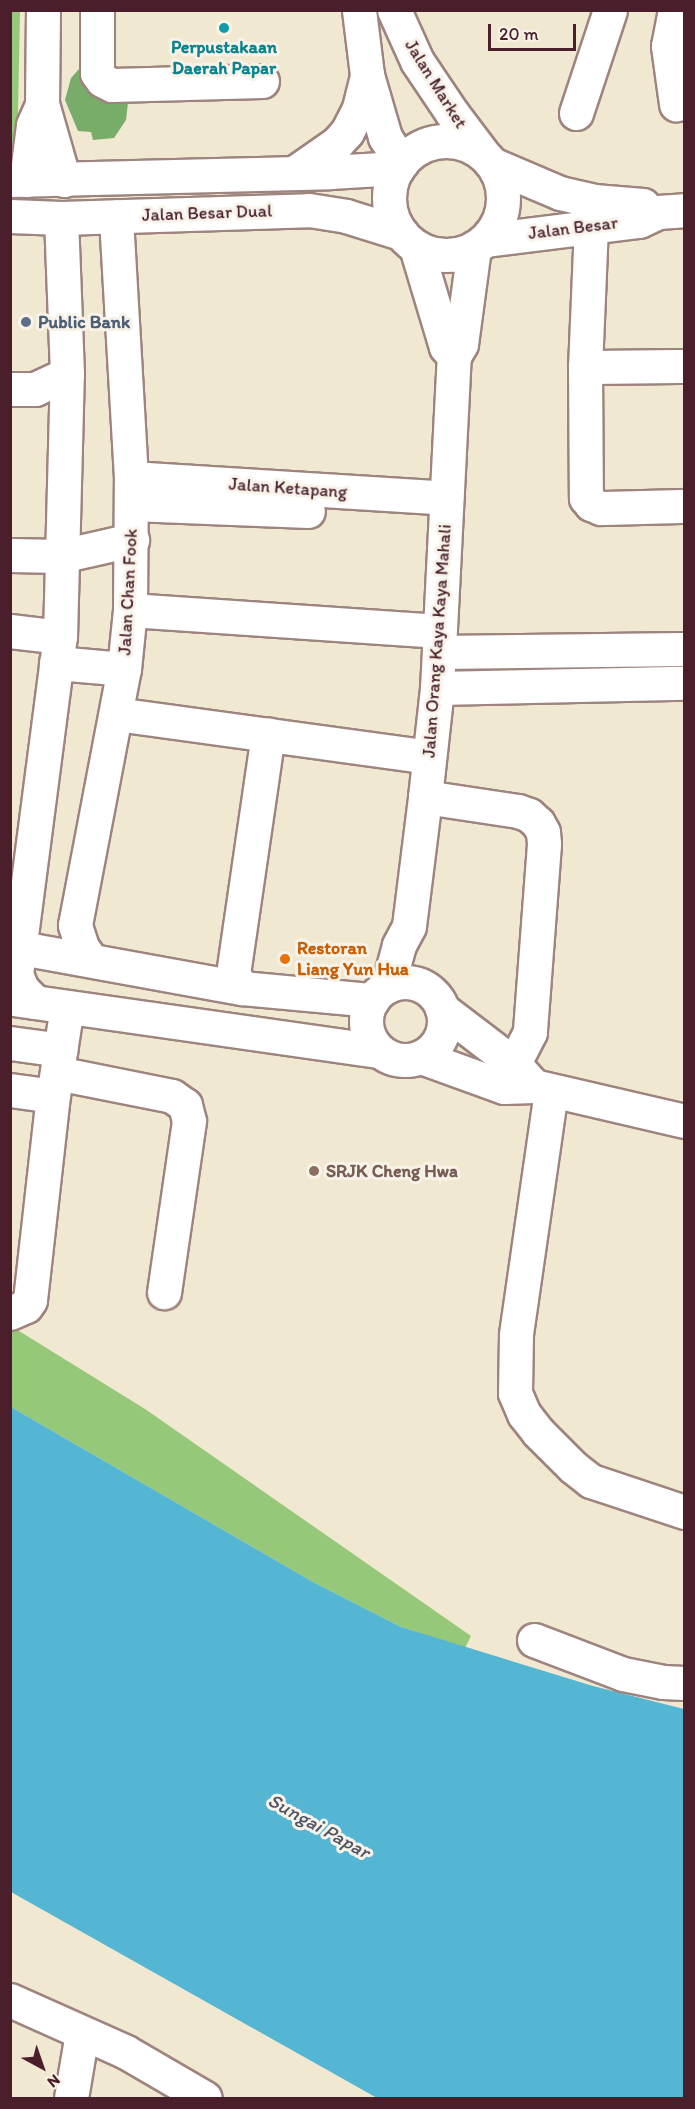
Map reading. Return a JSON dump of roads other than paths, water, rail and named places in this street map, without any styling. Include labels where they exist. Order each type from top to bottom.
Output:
[{"type":"street","points":[[18,180],[33,126],[42,105],[45,56],[43,10]]},
{"type":"street","points":[[97,10],[97,73],[102,80],[112,85],[262,81]]},
{"type":"street","points":[[359,10],[367,75],[385,137],[400,166]]},
{"type":"street","name":"Jalan Market","points":[[394,10],[417,61],[452,113],[489,160]]},
{"type":"street","points":[[576,113],[610,10]]},
{"type":"street","points":[[675,10],[668,46],[682,105]]},
{"type":"street","points":[[45,56],[98,57]]},
{"type":"street","points":[[294,173],[337,143],[347,132],[359,108],[367,75]]},
{"type":"street","points":[[42,105],[64,180]]},
{"type":"street","points":[[441,141],[456,142],[489,160],[502,183],[503,204],[498,223],[480,244],[455,255],[435,255],[408,240],[393,218],[389,201],[391,184],[400,166],[426,145],[441,141]]},
{"type":"street","name":"Jalan Besar","points":[[489,160],[560,193],[594,201],[641,204],[671,211]]},
{"type":"street","name":"Jalan Besar Dual","points":[[18,180],[294,173],[400,166]]},
{"type":"street","name":"Jalan Besar Dual","points":[[10,216],[61,218],[309,210],[346,216],[408,240]]},
{"type":"street","name":"Jalan Besar","points":[[480,244],[591,225],[639,221],[671,211]]},
{"type":"street","name":"Jalan Chan Fook","points":[[91,960],[82,947],[75,925],[124,669],[130,610],[131,491],[116,216]]},
{"type":"street","points":[[61,218],[67,374],[58,650],[16,947],[18,982],[23,1000],[379,1051],[399,1060],[421,1057],[504,1087],[533,1080]]},
{"type":"street","points":[[591,225],[585,367],[586,498],[591,504],[601,508],[684,506]]},
{"type":"street","name":"Jalan Orang Kaya Kaya Mahali","points":[[408,240],[446,347],[454,356]]},
{"type":"street","name":"Jalan Orang Kaya Kaya Mahali","points":[[380,993],[409,926],[437,688],[454,356],[461,344],[480,244]]},
{"type":"street","points":[[585,367],[684,366]]},
{"type":"street","points":[[10,389],[35,389],[67,374]]},
{"type":"street","name":"Jalan Ketapang","points":[[131,491],[445,507]]},
{"type":"street","points":[[10,555],[61,556],[132,540]]},
{"type":"street","points":[[130,610],[439,641],[684,649]]},
{"type":"street","points":[[10,631],[58,650],[124,669]]},
{"type":"street","points":[[437,688],[684,683]]},
{"type":"street","points":[[116,714],[429,757]]},
{"type":"street","points":[[242,988],[233,974],[268,735]]},
{"type":"street","points":[[425,797],[518,811],[529,815],[538,823],[543,832],[530,1032],[533,1080],[516,1335],[515,1393],[524,1414],[538,1432],[573,1467],[591,1481],[684,1512]]},
{"type":"street","name":"Jalan Orang Kaya Kaya Mahali","points":[[409,926],[418,942],[434,999]]},
{"type":"street","points":[[16,947],[242,988],[380,993],[401,983],[414,983],[533,1080],[684,1120]]},
{"type":"street","points":[[379,1051],[367,1032],[366,1021],[380,993]]},
{"type":"street","points":[[421,1057],[438,1042],[443,1021],[434,999]]},
{"type":"street","points":[[10,1312],[26,1306],[30,1300],[67,1007]]},
{"type":"street","points":[[10,1043],[57,1073],[171,1096],[185,1105],[189,1120],[164,1292]]},
{"type":"street","points":[[10,1090],[57,1073]]},
{"type":"street","points":[[534,1640],[623,1674],[663,1682],[684,1683]]},
{"type":"street","points":[[11,2001],[126,2052],[205,2098]]},
{"type":"street","points":[[71,2098],[82,2033]]},
{"type":"water","name":"Sungai Papar","points":[[11,1407],[313,1582],[401,1627],[593,1686],[684,1709],[684,2098],[377,2098],[11,1892]]},
{"type":"place","name":"Perpustakaan Daerah Papar","points":[[224,28]]},
{"type":"place","name":"Public Bank","points":[[26,322]]},
{"type":"place","name":"Restoran Liang Yun Hua","points":[[285,959]]},
{"type":"place","name":"SRJK Cheng Hwa","points":[[314,1171]]}]
